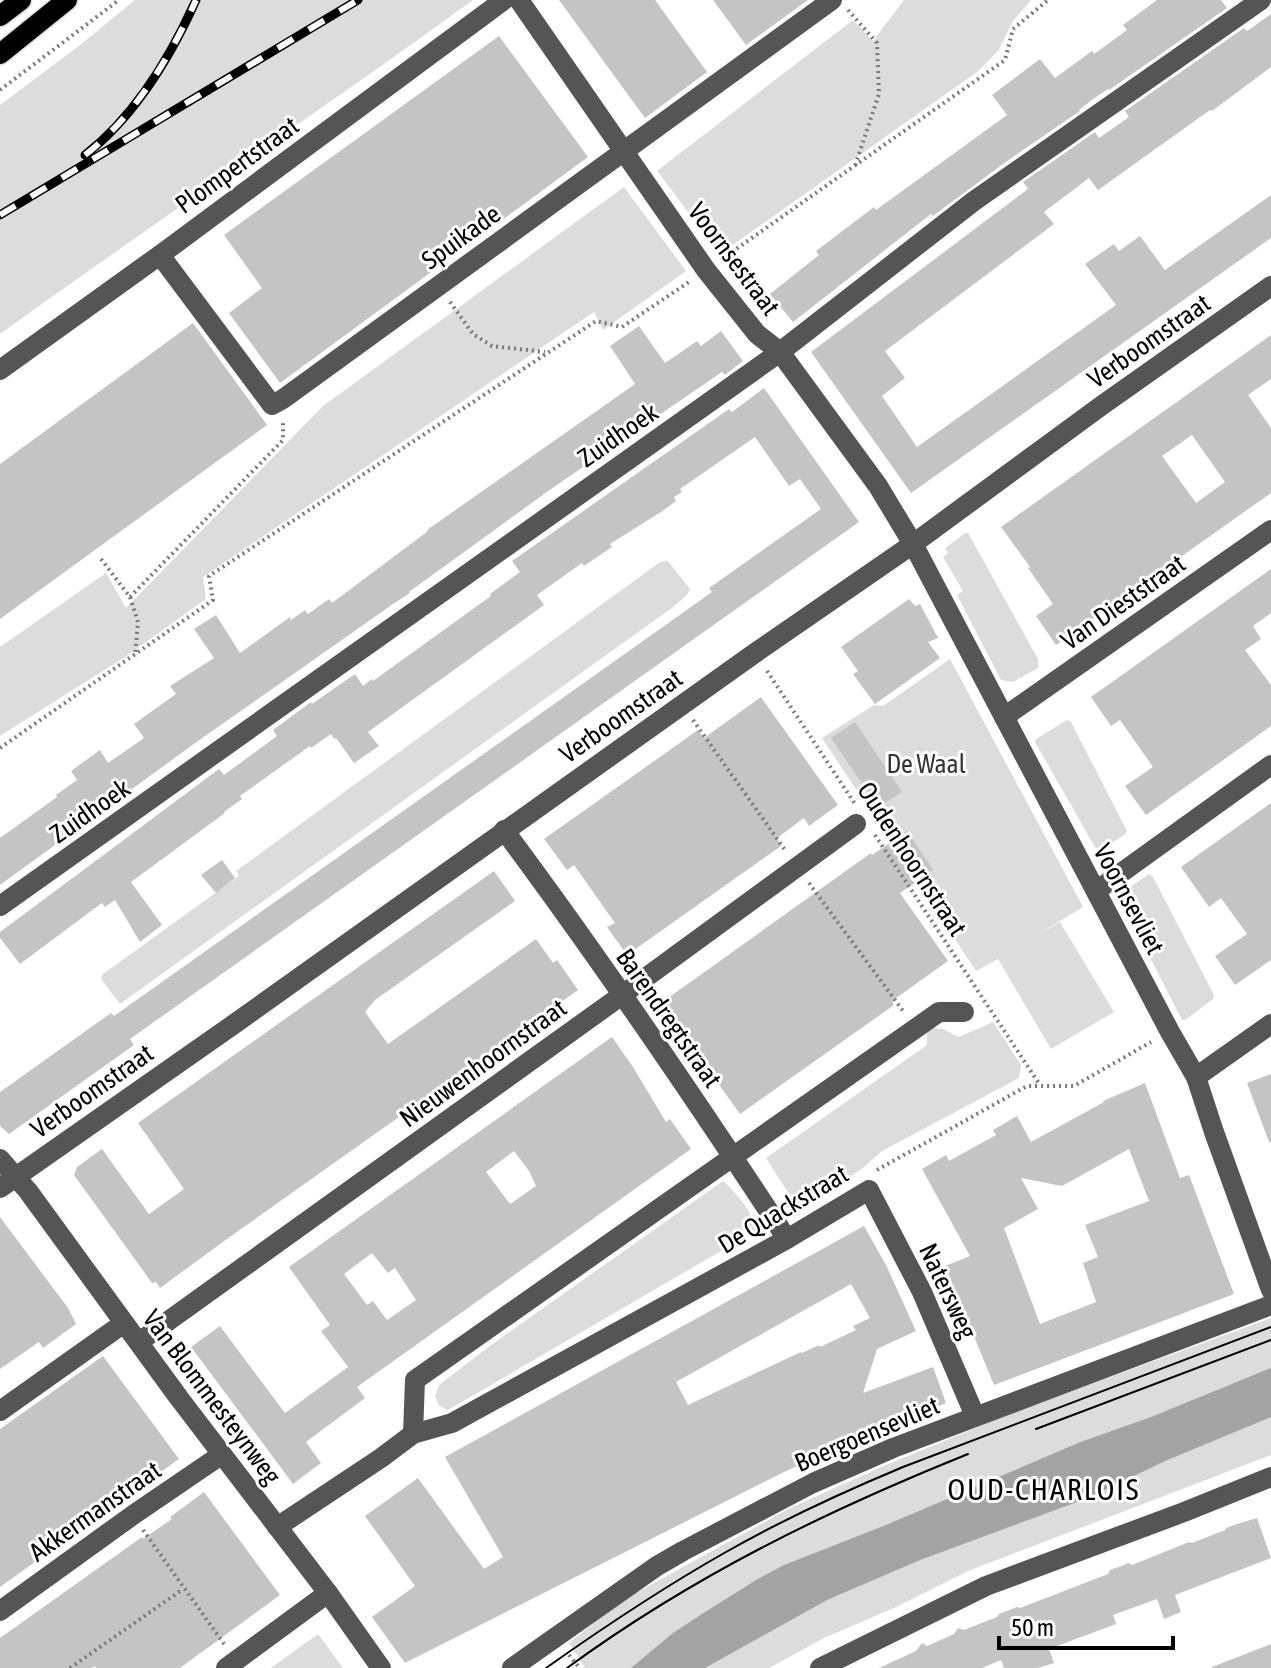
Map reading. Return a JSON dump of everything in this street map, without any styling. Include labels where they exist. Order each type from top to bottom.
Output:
[{"type":"main road","points":[[0,16],[21,0]]},
{"type":"main road","points":[[0,54],[67,0]]},
{"type":"street","name":"Plompertstraat","points":[[0,370],[504,0]]},
{"type":"street","name":"Voornsestraat","points":[[519,0],[706,270],[757,334],[780,352],[878,486],[913,544]]},
{"type":"street","name":"Zuidhoek","points":[[0,906],[780,352],[974,201],[1261,0]]},
{"type":"street","name":"Spuikade","points":[[283,399],[625,151],[839,4]]},
{"type":"street","points":[[160,255],[272,405],[283,399]]},
{"type":"street","name":"Verboomstraat","points":[[8,1182],[913,544],[1271,286]]},
{"type":"street","name":"Van Dieststraat","points":[[1004,717],[1271,530]]},
{"type":"street","name":"Voornsevliet","points":[[913,544],[1196,1077],[1271,1290]]},
{"type":"street","points":[[1096,891],[1271,765]]},
{"type":"street","name":"Nieuwenhoornstraat","points":[[139,1342],[861,820]]},
{"type":"street","name":"Barendregtstraat","points":[[504,830],[622,995],[787,1239]]},
{"type":"street","points":[[413,1434],[415,1380],[939,1012],[964,1012]]},
{"type":"street","points":[[1196,1077],[1271,1024]]},
{"type":"street","name":"Van Blommesteynweg","points":[[0,1159],[8,1182],[139,1342],[381,1668]]},
{"type":"street","name":"De Quackstraat","points":[[277,1527],[413,1434],[452,1423],[787,1239],[869,1190]]},
{"type":"street","name":"Natersweg","points":[[869,1190],[922,1292],[975,1416]]},
{"type":"street","name":"Boergoensevliet","points":[[512,1668],[617,1593],[683,1551],[813,1483],[975,1416],[1271,1305]]},
{"type":"street","points":[[0,1411],[124,1323]]},
{"type":"street","name":"Akkermanstraat","points":[[0,1611],[221,1455]]},
{"type":"street","points":[[820,1668],[986,1586],[1271,1477]]},
{"type":"street","points":[[231,1664],[328,1593]]},
{"type":"path","points":[[0,90],[119,0]]},
{"type":"path","points":[[0,748],[213,600],[209,576],[596,321],[622,327],[1005,60],[1013,29],[1048,0]]},
{"type":"path","points":[[839,4],[877,43],[879,94],[855,167]]},
{"type":"path","points":[[458,313],[473,334],[492,346],[547,353]]},
{"type":"path","points":[[130,597],[283,440],[283,399]]},
{"type":"path","points":[[101,559],[130,597],[138,622],[135,656]]},
{"type":"path","name":"Oudenhoornstraat","points":[[755,653],[861,820],[1040,1085]]},
{"type":"path","name":"De Quackstraat","points":[[869,1190],[876,1170],[1027,1086],[1074,1086],[1170,1032]]},
{"type":"path","points":[[133,1515],[184,1588],[231,1664]]},
{"type":"path","points":[[70,1668],[184,1588]]},
{"type":"green space","points":[[135,0],[473,0],[0,334],[0,105]]},
{"type":"green space","points":[[904,0],[1031,0],[1013,21],[998,51],[977,72],[720,254],[657,171],[853,20],[873,41]]},
{"type":"green space","points":[[624,187],[686,271],[603,330],[594,312],[203,577],[206,599],[125,657],[0,736],[0,647],[106,573],[126,608],[323,406]]},
{"type":"green space","points":[[968,533],[1038,659],[1038,668],[1013,682],[1001,680],[957,595],[963,591],[943,557],[948,553],[945,548]]},
{"type":"green space","points":[[668,561],[690,589],[673,607],[120,1004],[101,979],[103,974],[239,876],[236,871],[660,562]]},
{"type":"green space","name":"De Waal","points":[[950,659],[1083,907],[1037,935],[1060,922],[1114,1012],[1051,1049],[998,959],[976,971],[822,738],[874,705],[883,706]]},
{"type":"green space","points":[[1067,720],[1071,722],[1127,831],[1101,850],[1095,847],[1035,742]]},
{"type":"green space","points":[[1149,874],[1214,995],[1185,1020],[1182,1020],[1119,897]]},
{"type":"green space","points":[[993,1022],[1021,1065],[1019,1078],[882,1151],[863,1168],[799,1210],[766,1158],[927,1045],[927,1032],[933,1028],[959,1037]]},
{"type":"green space","points":[[723,1181],[743,1203],[757,1230],[448,1410],[439,1406],[435,1396],[439,1385]]},
{"type":"green space","points":[[1271,1318],[1271,1455],[968,1571],[824,1638],[769,1668],[585,1668],[569,1643],[623,1600],[790,1508],[1007,1415]]},
{"type":"green space","points":[[318,1634],[343,1668],[271,1668]]},
{"type":"shaded area","points":[[1271,1368],[1271,1417],[1165,1461],[1088,1498],[920,1560],[827,1600],[705,1668],[631,1668],[673,1633],[784,1565],[1078,1443]]},
{"type":"building","points":[[559,0],[655,0],[707,72],[645,118]]},
{"type":"building","points":[[713,0],[808,0],[746,45]]},
{"type":"building","points":[[1157,0],[1221,0],[1227,8],[1093,99],[933,216],[931,214],[793,322],[770,294],[819,255],[816,251],[874,207],[876,210],[1007,115],[992,95],[1040,59],[1055,78],[1127,30],[1123,25]]},
{"type":"building","points":[[1271,14],[1271,67],[1098,190],[1089,178],[1044,212],[1054,224],[885,351],[905,378],[882,396],[917,447],[1116,305],[1085,264],[1114,244],[1119,251],[1140,236],[1165,270],[1271,195],[1271,238],[911,493],[811,352],[1028,189],[1023,182],[1095,132],[1099,138],[1129,117],[1125,111],[1244,28],[1247,31]]},
{"type":"building","points":[[499,36],[588,157],[280,383],[229,313],[262,288],[224,235]]},
{"type":"building","points":[[193,323],[267,425],[0,619],[0,464]]},
{"type":"building","points":[[639,326],[665,363],[697,341],[701,346],[721,331],[743,361],[725,375],[722,372],[551,489],[0,885],[0,838],[77,780],[71,771],[100,750],[108,763],[144,738],[134,724],[176,694],[170,686],[214,658],[194,629],[216,615],[240,653],[290,617],[291,620],[305,610],[308,614],[329,599],[332,603],[427,530],[635,384],[610,346]]},
{"type":"building","points":[[1271,335],[1271,379],[1248,395],[1271,428],[1271,493],[1056,645],[1036,616],[1053,604],[1001,527]],"holes":[[[1192,435],[1225,482],[1196,503],[1162,456]]]},
{"type":"building","points":[[764,388],[859,522],[130,1039],[134,1045],[9,1134],[0,1126],[0,1092],[111,1013],[114,1016],[712,592],[709,588],[821,509],[800,479],[789,486],[755,437],[680,489],[682,492],[674,497],[676,501],[664,510],[537,595],[544,605],[368,732],[379,746],[354,763],[331,734],[240,796],[242,799],[225,813],[131,882],[162,925],[140,942],[115,900],[105,907],[102,903],[20,964],[0,938],[0,932],[219,769],[224,775],[277,736],[273,730],[311,702],[355,674],[363,686],[373,681],[520,572],[512,561],[729,409],[732,412]]},
{"type":"building","points":[[1271,569],[1271,613],[1253,626],[1261,639],[1245,650],[1271,685],[1271,726],[1146,815],[1125,786],[1153,767],[1120,720],[1111,726],[1091,697]]},
{"type":"building","points":[[909,599],[915,606],[920,604],[938,638],[928,642],[940,658],[875,704],[853,674],[858,671],[841,647]]},
{"type":"building","points":[[761,697],[838,805],[809,826],[804,818],[777,838],[781,846],[627,955],[607,927],[615,923],[574,865],[567,870],[544,839],[698,730],[704,738]]},
{"type":"building","points":[[855,722],[902,792],[878,807],[831,738]]},
{"type":"building","points":[[1271,803],[1271,960],[1235,985],[1215,956],[1247,934],[1221,898],[1209,907],[1181,867]]},
{"type":"building","points":[[907,831],[933,870],[900,893],[948,961],[892,1001],[894,1005],[740,1114],[661,1003],[871,853]]},
{"type":"building","points":[[222,860],[235,878],[216,893],[201,875]]},
{"type":"building","points":[[494,871],[515,901],[375,1000],[365,1012],[388,1044],[536,939],[553,963],[557,960],[578,990],[160,1288],[156,1282],[152,1283],[74,1175],[77,1167],[102,1149],[149,1214],[184,1189],[138,1123]]},
{"type":"building","points":[[612,1037],[666,1122],[670,1119],[691,1149],[357,1387],[365,1398],[306,1442],[321,1463],[293,1484],[191,1347],[220,1326],[285,1413],[348,1367],[321,1331],[330,1325],[289,1267]],"holes":[[[514,1151],[536,1186],[510,1204],[486,1172]],[[372,1253],[388,1273],[395,1268],[416,1300],[387,1320],[373,1301],[367,1305],[344,1274]]]},
{"type":"building","points":[[1271,1074],[1271,1142],[1269,1142],[1247,1083]]},
{"type":"building","points":[[1145,1083],[1180,1178],[1189,1175],[1234,1294],[994,1385],[945,1266],[970,1256],[922,1169],[946,1155],[949,1161],[996,1135],[993,1130],[1017,1116],[1031,1142],[1103,1101]],"holes":[[[1129,1149],[1149,1201],[1085,1225],[1098,1257],[1083,1263],[1096,1302],[1040,1324],[1004,1228],[1038,1209],[1021,1178],[1062,1186]]]},
{"type":"building","points":[[0,1217],[68,1308],[76,1324],[43,1348],[39,1342],[0,1369]]},
{"type":"building","points":[[864,1226],[886,1265],[916,1331],[877,1349],[863,1393],[933,1367],[946,1403],[784,1472],[405,1663],[372,1617],[415,1586],[365,1516],[418,1478],[484,1569],[503,1557],[445,1457]],"holes":[[[851,1284],[870,1318],[853,1326],[856,1330],[688,1405],[676,1382]]]},
{"type":"building","points":[[103,1356],[179,1459],[0,1587],[0,1429]]},
{"type":"building","points":[[204,1492],[280,1595],[180,1668],[0,1668],[0,1638],[172,1519],[170,1517]]},
{"type":"building","points":[[1257,1518],[1271,1558],[1175,1595],[1181,1612],[1164,1619],[1157,1599],[1113,1615],[1116,1624],[1049,1649],[1054,1663],[1038,1668],[1004,1668],[1001,1660],[982,1668],[879,1668],[916,1651],[922,1643],[927,1646],[954,1634],[958,1628],[964,1630],[1108,1574],[1110,1570],[1128,1563],[1132,1565]]},
{"type":"building","points":[[1271,1644],[1271,1668],[1212,1668],[1212,1667]]},
{"type":"tram line","points":[[546,1668],[680,1579],[814,1506],[903,1467],[1271,1327]]},
{"type":"tram line","points":[[1036,1429],[1271,1340]]},
{"type":"tram line","points":[[567,1668],[663,1604],[761,1548],[862,1499],[968,1454]]},
{"type":"railway","points":[[85,155],[120,123],[150,84],[196,0]]},
{"type":"railway","points":[[0,215],[358,0]]},
{"type":"district","name":"OUD-CHARLOIS","points":[[1044,1489]]}]
